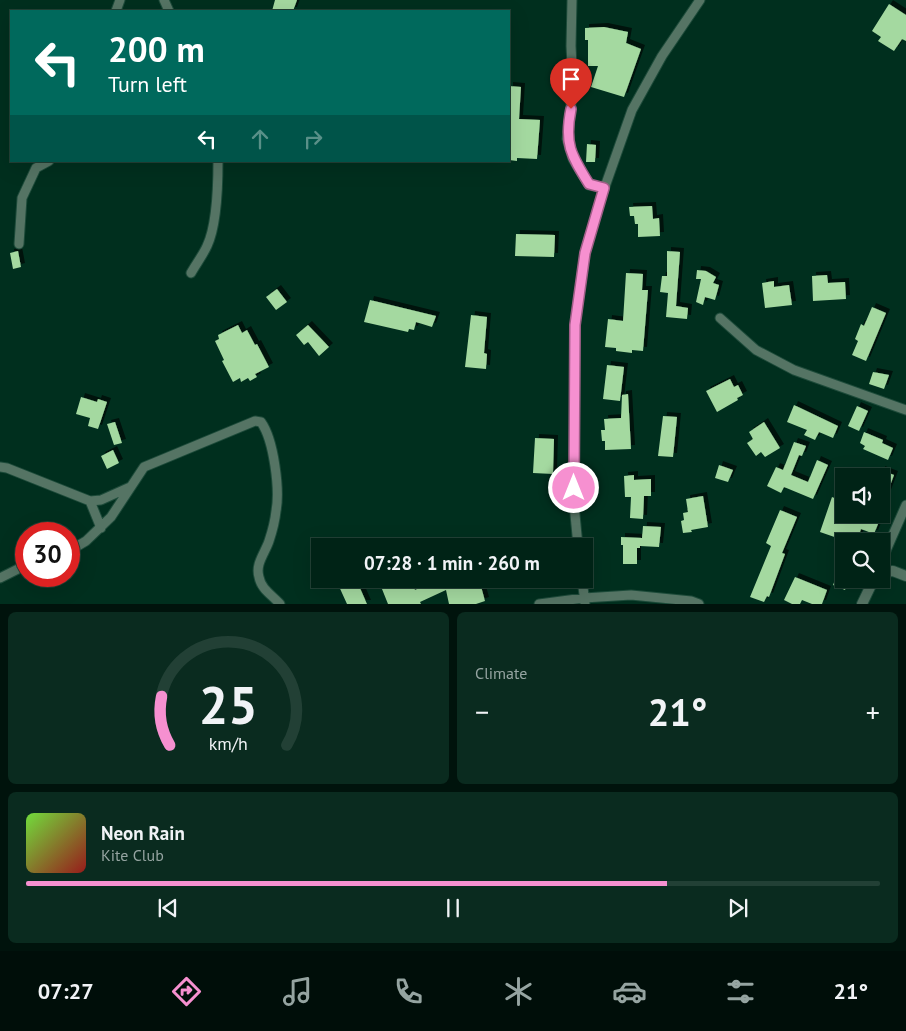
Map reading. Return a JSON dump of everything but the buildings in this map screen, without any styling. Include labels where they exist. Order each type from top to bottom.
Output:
[{"type":"street","points":[[572,0],[571,46],[574,87],[567,139],[573,159],[589,184],[604,188]]},
{"type":"street","points":[[577,538],[574,504],[575,325],[585,253],[604,188],[632,110],[662,56],[700,0]]},
{"type":"street","points":[[19,244],[22,198],[36,168],[47,162]]},
{"type":"street","points":[[191,273],[207,247],[211,235],[218,162]]},
{"type":"street","points":[[720,318],[756,350],[794,370],[906,410]]},
{"type":"street","points":[[80,545],[101,528],[111,517],[144,467],[255,422],[261,422],[269,436],[271,446],[276,476],[277,510],[269,542],[260,560],[258,572],[262,587],[280,604]]},
{"type":"street","points":[[0,467],[7,468],[90,501],[101,500],[130,487]]},
{"type":"street","points":[[90,501],[101,528]]},
{"type":"street","points":[[890,541],[906,505]]},
{"type":"street","points":[[0,578],[15,570]]},
{"type":"street","points":[[890,571],[906,576]]},
{"type":"street","points":[[583,588],[584,601]]},
{"type":"street","points":[[862,604],[870,588]]},
{"type":"street","points":[[539,604],[631,595],[691,601],[699,604]]},
{"type":"route","points":[[571,109],[567,139],[573,159],[589,184],[604,188],[585,253],[575,325],[574,488]]}]
